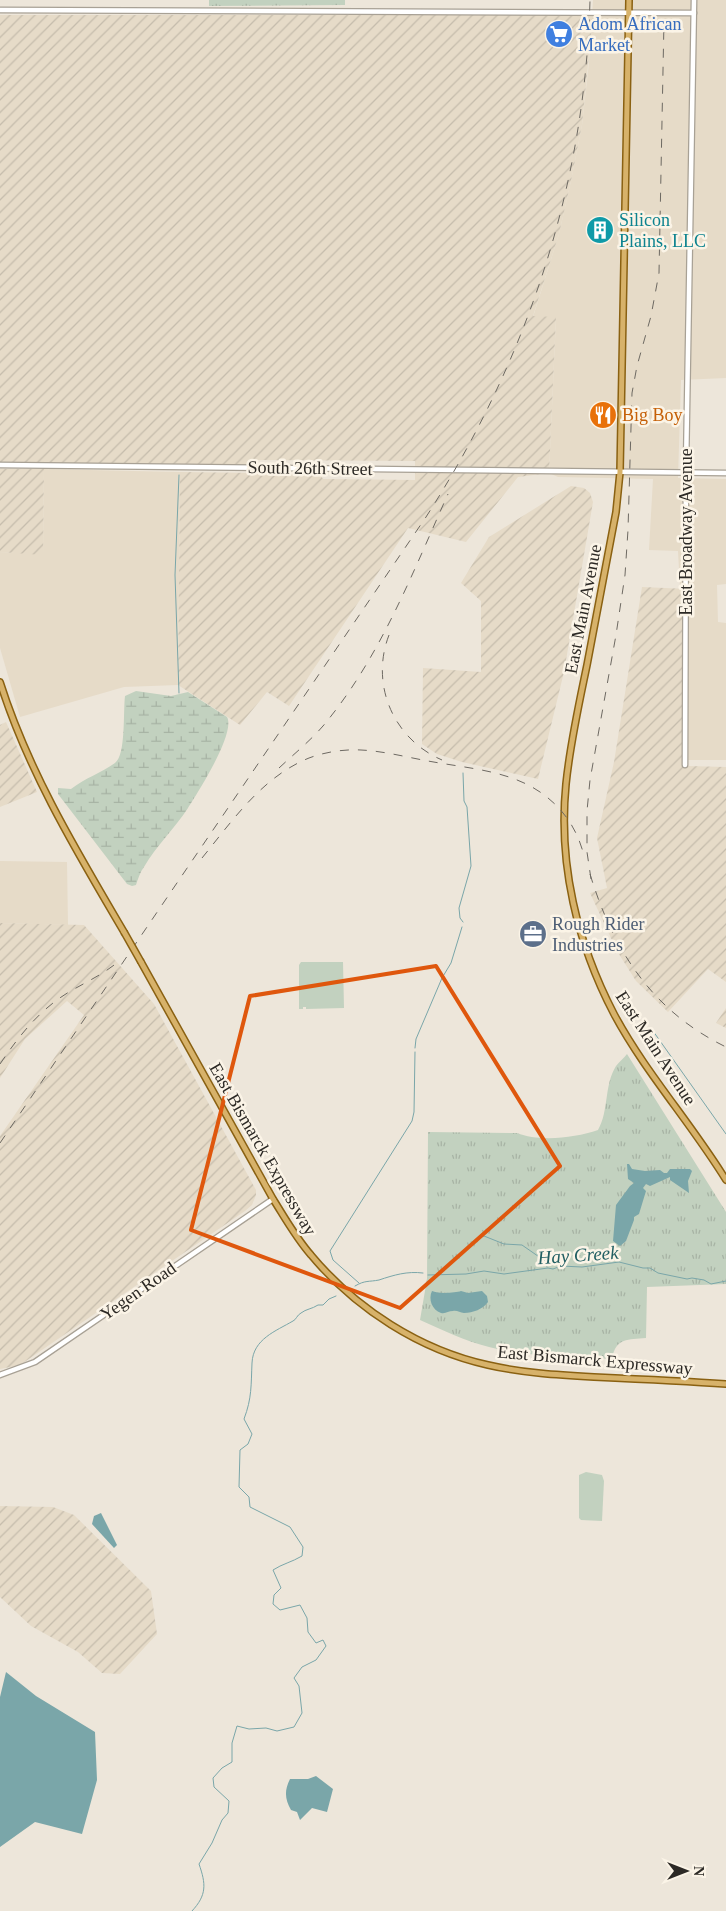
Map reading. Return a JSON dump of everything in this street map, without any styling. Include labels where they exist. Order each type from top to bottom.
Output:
[{"type":"main road","name":"East Main Avenue","points":[[629,0],[620,472],[616,512],[566,784],[565,836],[569,881],[576,915],[587,952],[614,1014],[654,1076],[694,1131],[726,1180]]},
{"type":"main road","name":"East Bismarck Expressway","points":[[0,682],[20,738],[42,784],[273,1199],[304,1246],[326,1272],[348,1293],[394,1327],[442,1351],[480,1364],[528,1372],[726,1384]]},
{"type":"street","name":"East Broadway Avenue","points":[[685,764],[686,473],[694,0]]},
{"type":"street","points":[[0,10],[694,13]]},
{"type":"street","name":"South 26th Street","points":[[0,465],[726,473]]},
{"type":"street","name":"Yegen Road","points":[[0,1375],[35,1362],[273,1199]]},
{"type":"highlighted area","points":[[436,966],[560,1166],[400,1308],[191,1230],[250,996]]},
{"type":"shaded area","points":[[593,0],[726,0],[726,378],[681,380],[678,478],[726,479],[726,584],[717,585],[718,622],[726,623],[726,760],[688,760],[688,589],[680,588],[678,551],[649,550],[653,479],[558,477],[549,473],[556,318],[533,317],[559,234],[582,125]]},
{"type":"shaded area","points":[[0,15],[593,15],[582,125],[571,181],[559,234],[533,316],[556,317],[549,473],[518,477],[466,542],[408,528],[289,706],[267,692],[240,725],[178,685],[180,472],[320,474],[323,479],[415,480],[415,461],[252,460],[251,465],[0,464]]},
{"type":"shaded area","points":[[0,469],[44,469],[43,555],[0,552]]},
{"type":"shaded area","points":[[44,469],[180,472],[178,685],[124,687],[20,717],[0,648],[0,552],[43,554]]},
{"type":"shaded area","points":[[571,486],[584,488],[590,493],[593,502],[564,672],[538,779],[462,762],[437,754],[422,744],[423,668],[481,672],[481,601],[461,583],[489,537]]},
{"type":"shaded area","points":[[642,587],[688,589],[688,766],[726,767],[726,982],[708,969],[668,1012],[636,981],[617,951],[590,893],[607,888],[597,838],[614,762]]},
{"type":"shaded area","points":[[6,722],[37,792],[0,807],[0,725]]},
{"type":"shaded area","points":[[0,861],[67,862],[68,925],[0,923]]},
{"type":"shaded area","points":[[0,923],[84,925],[154,1004],[256,1190],[256,1195],[252,1205],[245,1211],[20,1365],[0,1369],[0,1136],[84,1015],[67,1001],[25,1039],[0,1078]]},
{"type":"shaded area","points":[[726,1008],[726,1028],[716,1023]]},
{"type":"shaded area","points":[[0,1506],[53,1507],[74,1515],[151,1591],[157,1634],[120,1674],[102,1673],[78,1652],[31,1626],[0,1597]]},
{"type":"green space","points":[[209,0],[345,0],[345,5],[209,6]]},
{"type":"green space","points":[[136,691],[171,696],[188,692],[227,717],[228,725],[221,749],[200,789],[141,871],[136,885],[132,886],[127,884],[58,794],[58,788],[71,789],[115,763],[121,751],[125,696]]},
{"type":"green space","points":[[301,962],[343,962],[344,1008],[306,1009],[306,1007],[303,1007],[303,1009],[299,1009],[299,965]]},
{"type":"green space","points":[[627,1054],[726,1212],[726,1284],[647,1287],[646,1338],[620,1343],[616,1347],[612,1359],[519,1353],[489,1347],[471,1342],[420,1320],[427,1279],[428,1132],[517,1133],[526,1136],[557,1138],[598,1130],[604,1115],[612,1073]]},
{"type":"green space","points":[[586,1472],[602,1475],[604,1481],[602,1521],[581,1520],[579,1518],[579,1475]]},
{"type":"water","points":[[627,1164],[632,1169],[645,1171],[660,1170],[667,1173],[670,1169],[690,1169],[692,1171],[688,1181],[689,1193],[670,1180],[670,1177],[650,1186],[646,1184],[643,1188],[646,1191],[639,1214],[634,1217],[626,1241],[620,1246],[613,1241],[616,1205],[634,1183],[628,1179]]},
{"type":"water","points":[[432,1291],[438,1293],[461,1291],[468,1293],[482,1291],[487,1296],[488,1302],[481,1309],[471,1312],[450,1311],[441,1313],[432,1304],[430,1297]]},
{"type":"water","points":[[101,1513],[117,1545],[114,1548],[92,1524],[94,1516]]},
{"type":"water","points":[[6,1672],[36,1696],[95,1732],[97,1780],[82,1834],[35,1822],[0,1847],[0,1697]]},
{"type":"water","points":[[316,1776],[333,1789],[327,1812],[312,1808],[300,1820],[297,1812],[291,1810],[287,1802],[286,1791],[288,1783],[290,1779],[308,1779]]},
{"type":"waterway","points":[[179,475],[175,575],[179,693]]},
{"type":"waterway","points":[[463,773],[471,866],[459,908],[460,918],[463,922]]},
{"type":"waterway","points":[[415,1048],[416,1039],[442,978],[451,963],[462,927]]},
{"type":"waterway","points":[[653,1031],[726,1134]]},
{"type":"waterway","points":[[359,1283],[333,1260],[330,1251],[412,1121],[414,1112],[415,1052]]},
{"type":"waterway","points":[[477,1242],[479,1238],[484,1236],[504,1244],[522,1245],[545,1261],[547,1267]]},
{"type":"waterway","name":"Hay Creek","points":[[428,1275],[466,1274],[484,1271],[504,1274],[548,1268],[553,1269],[561,1266],[582,1267],[619,1262],[650,1268],[658,1273],[687,1279],[704,1280],[711,1284],[726,1281]]},
{"type":"waterway","name":"Hay Creek","points":[[355,1286],[364,1282],[401,1274],[423,1273]]},
{"type":"waterway","name":"Hay Creek","points":[[192,1911],[200,1900],[204,1889],[199,1864],[212,1843],[222,1820],[228,1813],[229,1801],[214,1787],[213,1778],[222,1768],[232,1762],[232,1743],[237,1726],[249,1729],[266,1728],[277,1731],[294,1727],[302,1713],[299,1686],[294,1678],[302,1667],[316,1660],[326,1646],[323,1640],[316,1643],[308,1632],[307,1618],[300,1605],[280,1610],[273,1604],[274,1595],[281,1588],[273,1570],[302,1556],[303,1547],[290,1527],[250,1507],[249,1497],[239,1487],[240,1450],[248,1444],[252,1434],[244,1419],[250,1398],[252,1363],[256,1348],[273,1332],[294,1320],[298,1315],[318,1305],[323,1305],[329,1299],[336,1296]]},
{"type":"railway","points":[[0,1143],[426,517],[462,457],[494,396],[521,334],[544,270],[563,204],[576,138],[586,69],[590,0]]},
{"type":"railway","points":[[591,879],[587,852],[587,811],[590,780],[625,575],[632,393],[637,366],[651,316],[659,273],[664,20]]},
{"type":"railway","points":[[279,768],[323,726],[362,672],[408,585],[448,494]]},
{"type":"railway","points":[[389,635],[382,672],[384,691],[390,708],[410,738],[425,751],[442,760]]},
{"type":"railway","points":[[202,858],[237,815],[277,776],[309,758],[335,751],[355,750],[386,753],[486,771],[500,774],[528,785],[548,798],[567,818],[583,852]]},
{"type":"railway","points":[[590,874],[599,902],[611,928],[639,976],[677,1015],[700,1032],[726,1047]]},
{"type":"railway","points":[[0,1064],[22,1034],[48,1007],[119,961]]},
{"type":"place","name":"Adom African Market","points":[[559,34]]},
{"type":"place","name":"Silicon Plains, LLC","points":[[600,230]]},
{"type":"place","name":"Big Boy","points":[[603,415]]},
{"type":"place","name":"Rough Rider Industries","points":[[533,934]]}]
